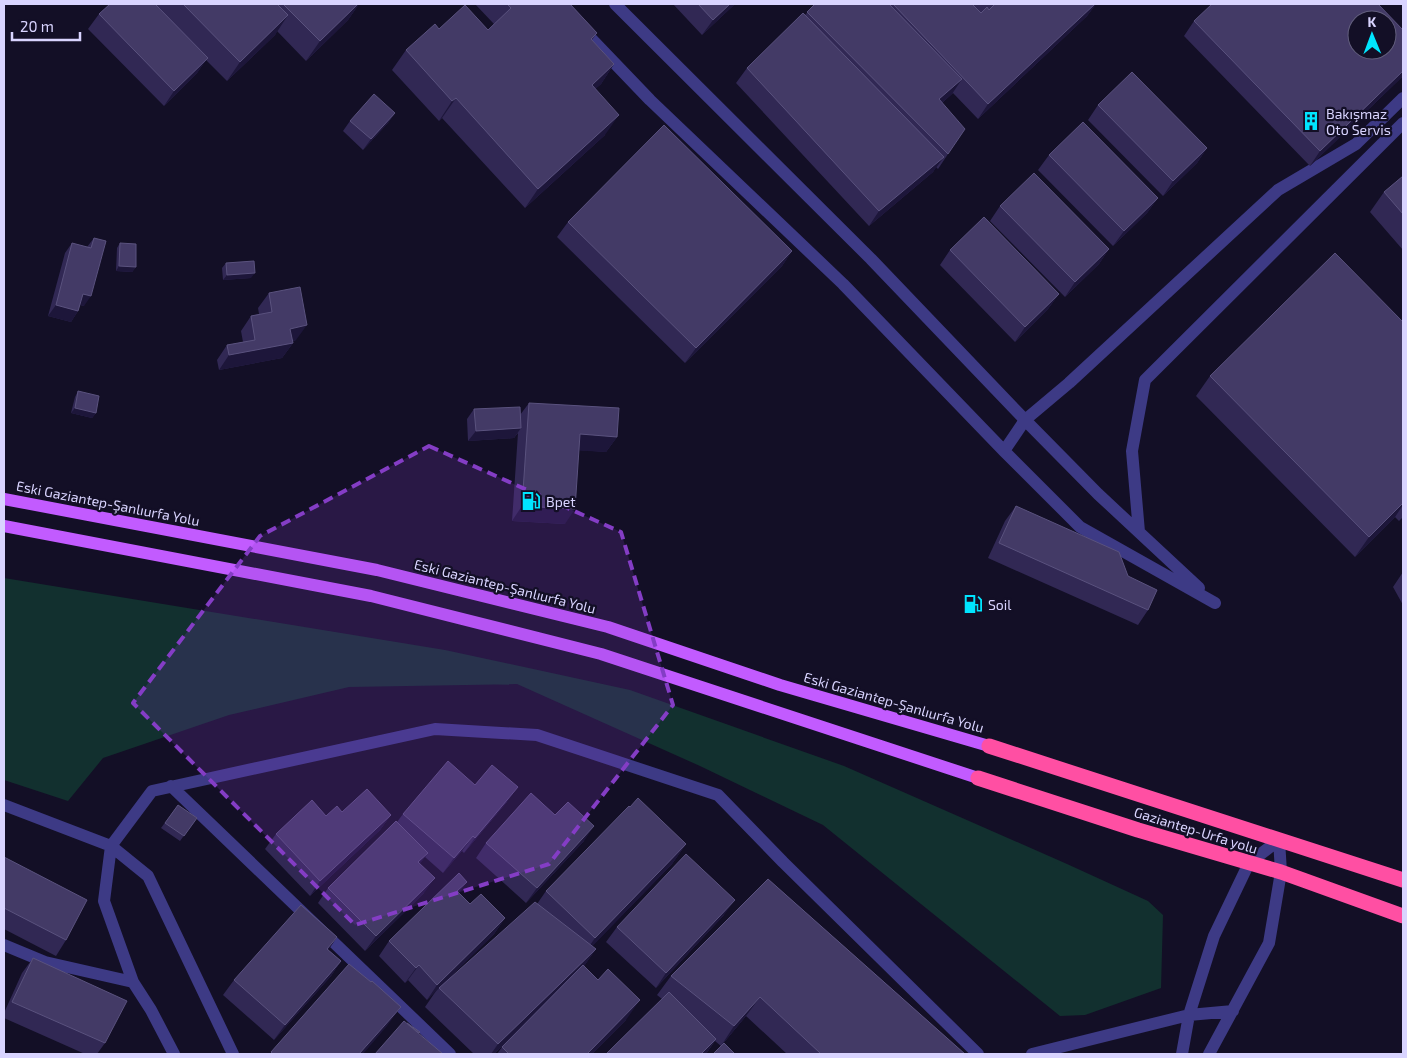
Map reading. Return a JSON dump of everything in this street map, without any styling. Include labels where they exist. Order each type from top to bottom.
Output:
[{"type":"highway","name":"Gaziantep-Urfa yolu","points":[[989,746],[1403,880]]},
{"type":"highway","name":"Gaziantep-Urfa yolu","points":[[978,778],[1138,830],[1281,872],[1403,916]]},
{"type":"main road","name":"Eski Gaziantep-Şanlıurfa Yolu","points":[[4,499],[377,570],[589,622],[780,685],[989,746]]},
{"type":"main road","points":[[4,526],[371,596],[601,654],[978,778]]},
{"type":"street","points":[[558,4],[650,100],[842,284],[1080,527],[1215,603],[1098,494],[871,259],[615,4]]},
{"type":"street","points":[[1004,451],[1025,420],[1069,383],[1278,190],[1356,144],[1403,98]]},
{"type":"street","points":[[1139,532],[1132,451],[1144,380],[1403,123]]},
{"type":"street","points":[[174,1054],[151,1010],[133,982],[104,901],[111,846],[152,791],[435,729],[537,735],[718,795],[790,869],[978,1054]]},
{"type":"street","points":[[171,786],[450,1054]]},
{"type":"street","points":[[4,805],[111,846],[148,876],[233,1054]]},
{"type":"street","points":[[1182,1054],[1189,1015],[1214,936],[1249,863],[1280,840]]},
{"type":"street","points":[[1209,1054],[1269,943],[1281,872],[1280,840]]},
{"type":"street","points":[[4,945],[45,962],[133,982]]},
{"type":"street","points":[[1032,1054],[1189,1015],[1233,1010]]},
{"type":"highlighted area","points":[[429,446],[621,532],[673,705],[549,864],[355,925],[133,703],[260,536]]},
{"type":"green space","points":[[4,578],[445,650],[630,690],[844,766],[1148,901],[1163,915],[1161,988],[1085,1015],[1060,1016],[823,825],[700,766],[517,684],[349,687],[229,715],[103,758],[68,801],[4,780]]},
{"type":"building","points":[[110,4],[155,4],[208,58],[174,91],[99,14]]},
{"type":"building","points":[[183,4],[277,4],[288,15],[240,62]]},
{"type":"building","points":[[283,4],[358,4],[320,41]]},
{"type":"building","points":[[507,4],[570,4],[597,33],[591,39],[614,64],[592,85],[619,115],[538,189],[456,98],[452,101],[406,50],[435,24],[439,29],[465,5],[488,30],[511,8]]},
{"type":"building","points":[[698,4],[730,4],[713,20]]},
{"type":"building","points":[[815,4],[889,4],[962,79],[939,99],[965,129],[948,154],[807,12]]},
{"type":"building","points":[[893,4],[972,4],[981,13],[987,7],[989,10],[993,4],[1095,4],[988,104]]},
{"type":"building","name":"Bakışmaz Oto Servis","points":[[1212,4],[1378,4],[1384,10],[1347,10],[1347,60],[1397,60],[1397,24],[1403,30],[1403,71],[1320,151],[1194,21]]},
{"type":"building","points":[[803,13],[944,157],[879,211],[747,68]]},
{"type":"building","points":[[1132,72],[1207,148],[1173,181],[1098,105]]},
{"type":"building","points":[[374,94],[395,113],[371,139],[350,121]]},
{"type":"building","points":[[1083,122],[1158,198],[1124,231],[1049,155]]},
{"type":"building","points":[[664,125],[792,251],[696,348],[568,222]]},
{"type":"building","points":[[1034,173],[1109,249],[1075,282],[1000,206]]},
{"type":"building","points":[[1403,176],[1403,214],[1384,192]]},
{"type":"building","points":[[984,217],[1059,294],[1025,327],[950,250]]},
{"type":"building","points":[[94,238],[106,241],[91,296],[83,294],[78,311],[56,305],[72,243],[91,248]]},
{"type":"building","points":[[120,243],[136,244],[136,267],[119,266]]},
{"type":"building","points":[[1335,253],[1403,322],[1403,503],[1369,537],[1210,376]]},
{"type":"building","points":[[254,261],[255,273],[227,275],[226,263]]},
{"type":"building","points":[[300,287],[307,325],[290,329],[293,343],[229,355],[227,345],[255,340],[251,316],[272,312],[269,293]]},
{"type":"building","points":[[78,391],[99,396],[96,413],[75,408]]},
{"type":"building","points":[[529,403],[619,408],[617,437],[580,434],[575,509],[522,506]]},
{"type":"building","points":[[520,407],[521,428],[476,431],[474,409]]},
{"type":"building","points":[[1016,506],[1119,552],[1128,576],[1157,590],[1148,610],[999,543]]},
{"type":"building","points":[[448,761],[475,785],[492,765],[518,787],[475,838],[473,836],[454,858],[403,814]]},
{"type":"building","points":[[367,789],[391,815],[320,881],[276,834],[312,800],[326,816],[337,806],[342,812]]},
{"type":"building","points":[[531,793],[555,815],[568,802],[594,826],[537,888],[486,843]]},
{"type":"building","points":[[638,798],[686,844],[595,938],[546,891]]},
{"type":"building","points":[[178,805],[197,818],[184,836],[165,823]]},
{"type":"building","points":[[396,821],[428,853],[418,862],[435,878],[376,936],[328,888]]},
{"type":"building","points":[[686,854],[735,900],[666,973],[617,927]]},
{"type":"building","points":[[4,857],[87,900],[66,940],[4,908]]},
{"type":"building","points":[[459,873],[467,882],[457,891],[470,904],[481,894],[505,918],[437,985],[419,965],[416,968],[389,941]]},
{"type":"building","points":[[768,879],[965,1054],[818,1054],[820,1053],[760,997],[734,1026],[671,976]]},
{"type":"building","points":[[535,902],[596,949],[498,1044],[439,988]]},
{"type":"building","points":[[301,905],[337,937],[327,949],[341,961],[285,1025],[234,980]]},
{"type":"building","points":[[33,958],[127,1001],[105,1043],[12,1002]]},
{"type":"building","points":[[349,964],[372,981],[401,1007],[359,1054],[273,1054],[271,1052]]},
{"type":"building","points":[[583,965],[598,980],[608,969],[640,1000],[587,1054],[509,1054],[502,1047]]},
{"type":"building","points":[[669,992],[716,1039],[701,1054],[606,1054]]},
{"type":"building","points":[[404,1021],[443,1054],[375,1054]]},
{"type":"building","points":[[724,1043],[735,1054],[713,1054]]},
{"type":"place","name":"Bakışmaz Oto Servis","points":[[1311,121]]},
{"type":"place","name":"Bpet","points":[[531,501]]},
{"type":"place","name":"Soil","points":[[973,604]]}]
